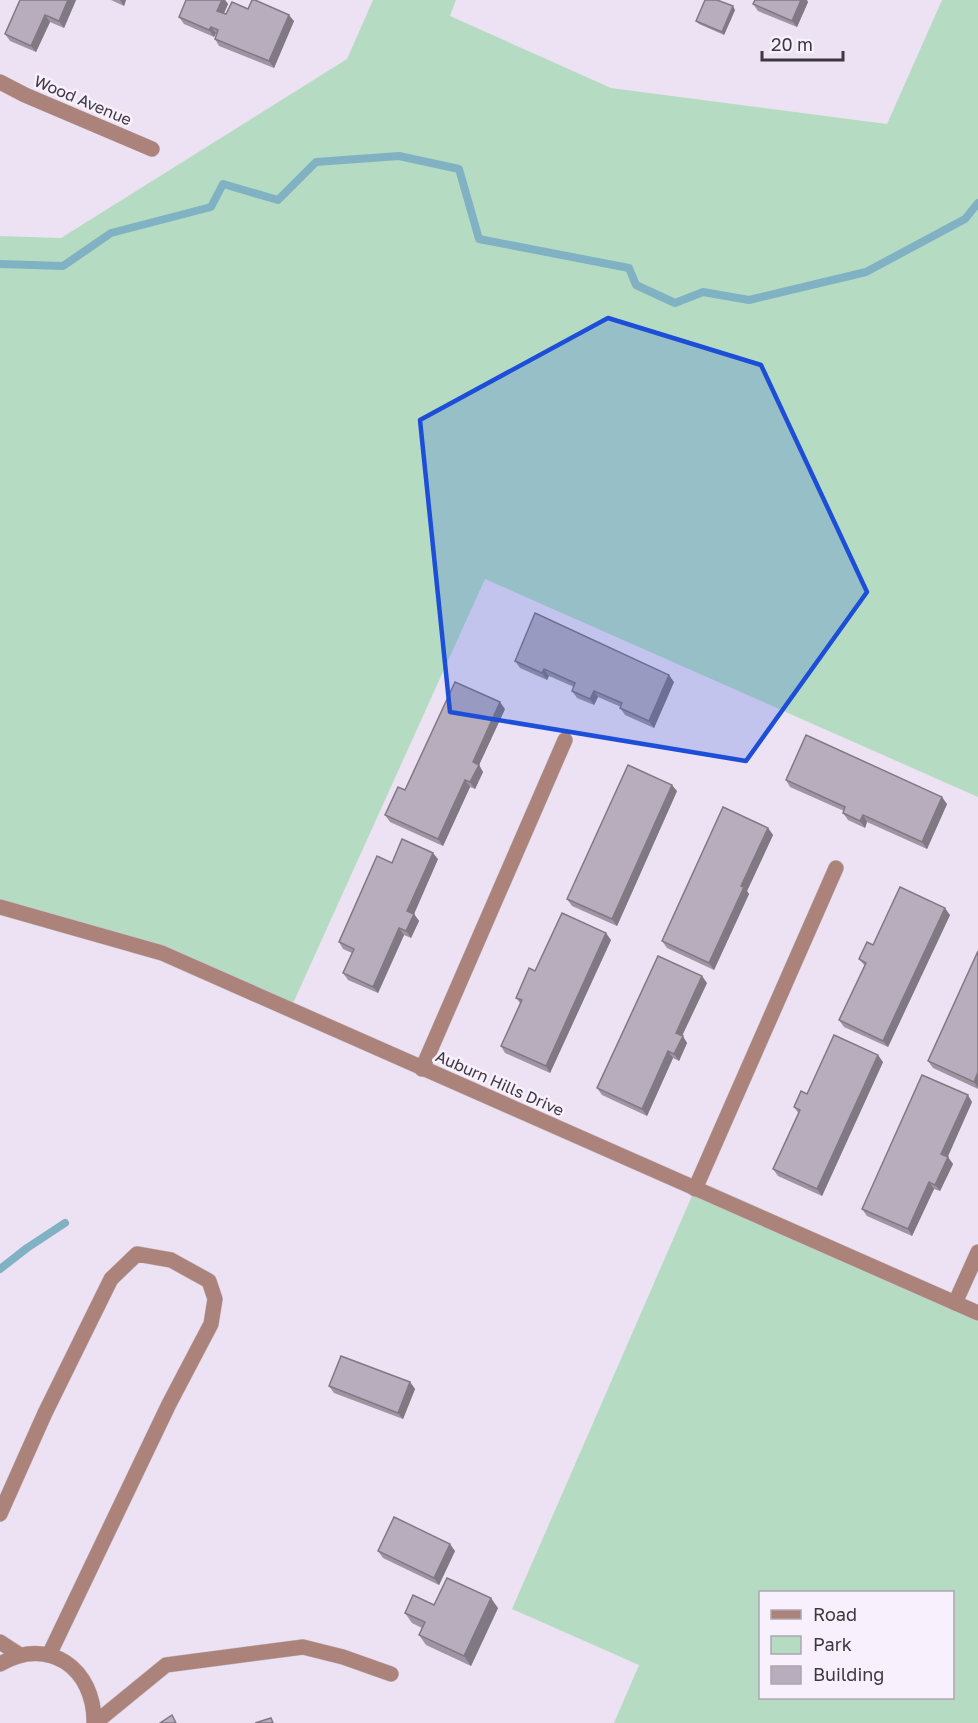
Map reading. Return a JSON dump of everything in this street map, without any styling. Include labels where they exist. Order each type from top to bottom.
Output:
[{"type":"street","name":"Wood Avenue","points":[[0,82],[25,95],[152,149]]},
{"type":"street","points":[[422,1069],[565,740]]},
{"type":"street","points":[[695,1189],[836,868]]},
{"type":"street","name":"Auburn Hills Drive","points":[[0,907],[162,953],[978,1313]]},
{"type":"street","points":[[956,1303],[978,1252]]},
{"type":"street","points":[[0,1514],[45,1413],[111,1279],[137,1254],[171,1260],[209,1281],[215,1299],[212,1324],[169,1404],[49,1655]]},
{"type":"street","points":[[0,1642],[20,1655]]},
{"type":"street","points":[[95,1723],[166,1665],[303,1647],[343,1657],[391,1674]]},
{"type":"street","points":[[0,1664],[20,1655],[49,1655],[66,1663],[80,1674],[89,1689],[95,1723]]},
{"type":"highlighted area","points":[[608,318],[761,365],[867,592],[746,761],[450,712],[420,420]]},
{"type":"green space","points":[[373,0],[456,0],[450,16],[611,88],[887,124],[942,0],[978,0],[978,797],[485,579],[290,1010],[162,953],[0,907],[0,236],[61,238],[347,59]]},
{"type":"green space","points":[[695,1189],[978,1313],[978,1723],[614,1723],[639,1665],[512,1609]]},
{"type":"building","points":[[20,0],[68,0],[59,21],[45,15],[31,46],[5,34]]},
{"type":"building","points":[[186,0],[222,0],[217,11],[226,14],[232,2],[248,9],[252,0],[255,0],[289,15],[269,61],[215,39],[218,30],[211,27],[209,30],[179,17]]},
{"type":"building","points":[[705,0],[717,0],[733,6],[722,32],[696,21]]},
{"type":"building","points":[[755,0],[801,0],[792,21],[753,4]]},
{"type":"building","points":[[535,613],[669,675],[649,721],[620,708],[622,703],[594,691],[590,699],[572,691],[575,683],[544,669],[542,673],[515,661]]},
{"type":"building","points":[[455,682],[500,702],[473,762],[479,765],[470,782],[465,780],[438,839],[385,815],[398,787],[405,790]]},
{"type":"building","points":[[806,735],[942,797],[922,842],[863,815],[860,821],[843,813],[845,807],[786,780]]},
{"type":"building","points":[[628,765],[672,785],[612,919],[567,899]]},
{"type":"building","points":[[723,807],[768,828],[709,963],[662,941]]},
{"type":"building","points":[[402,839],[433,853],[407,911],[414,914],[406,931],[399,928],[373,987],[343,973],[354,949],[339,942],[377,856],[392,863]]},
{"type":"building","points":[[900,887],[945,908],[883,1041],[839,1020],[866,963],[859,959],[867,942],[873,945]]},
{"type":"building","points":[[562,913],[606,933],[546,1066],[501,1046],[522,1000],[516,998],[529,968],[535,971]]},
{"type":"building","points":[[978,951],[978,1072],[974,1082],[928,1061]]},
{"type":"building","points":[[658,956],[702,976],[676,1033],[683,1036],[674,1054],[668,1051],[642,1109],[597,1088]]},
{"type":"building","points":[[834,1035],[878,1055],[817,1189],[773,1169],[800,1110],[794,1107],[801,1091],[807,1094]]},
{"type":"building","points":[[922,1075],[968,1095],[941,1154],[948,1157],[935,1185],[929,1182],[908,1229],[862,1209]]},
{"type":"building","points":[[341,1356],[410,1382],[398,1413],[329,1386]]},
{"type":"building","points":[[394,1517],[450,1544],[434,1578],[378,1551]]},
{"type":"building","points":[[447,1578],[491,1598],[464,1656],[419,1635],[425,1622],[405,1613],[413,1595],[434,1605]]},
{"type":"building","points":[[172,1715],[176,1723],[160,1723]]},
{"type":"building","points":[[271,1718],[273,1723],[255,1723]]},
{"type":"waterway","points":[[0,264],[63,266],[111,233],[211,207],[223,184],[278,200],[316,162],[399,156],[459,169],[479,239],[629,268],[636,285],[675,303],[703,292],[749,300],[866,272],[965,219],[978,203]]},
{"type":"waterway","points":[[0,1269],[65,1223]]}]
